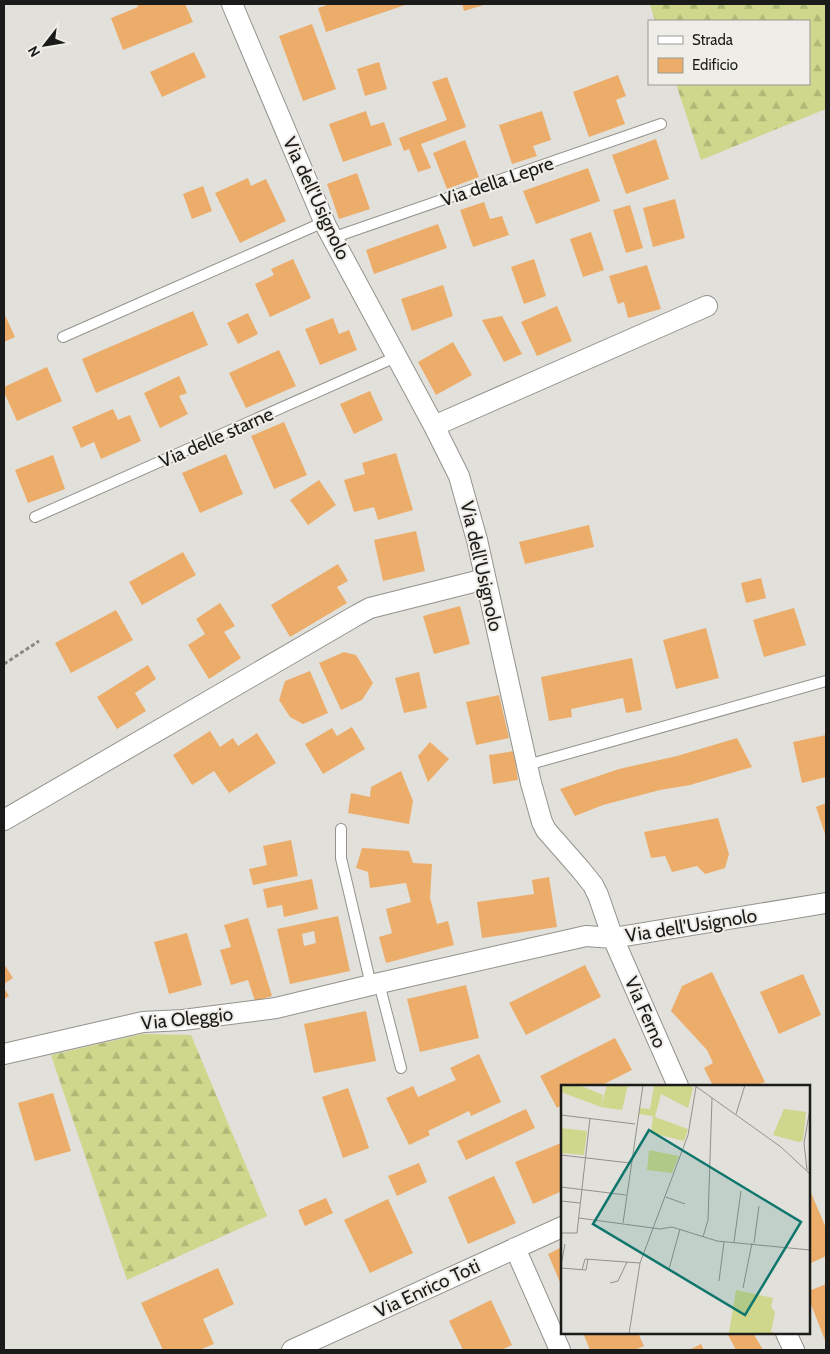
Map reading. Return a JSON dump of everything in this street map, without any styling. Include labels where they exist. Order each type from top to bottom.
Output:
[{"type":"street","name":"Via dell'Usignolo","points":[[232,4],[328,230],[453,462],[464,489],[536,805],[546,830],[593,885],[613,938],[826,903]]},
{"type":"street","points":[[434,426],[707,306]]},
{"type":"street","points":[[4,820],[370,608],[485,579]]},
{"type":"street","name":"Via Oleggio","points":[[4,1054],[143,1022],[183,1020],[276,1008],[586,936],[613,938]]},
{"type":"street","name":"Via Ferno","points":[[613,938],[678,1085]]},
{"type":"street","name":"Via Enrico Toti","points":[[292,1350],[561,1227]]},
{"type":"street","points":[[515,1248],[560,1350]]},
{"type":"street","points":[[786,1334],[794,1350]]},
{"type":"lane","name":"Via della Lepre","points":[[63,337],[328,230],[661,124]]},
{"type":"lane","name":"Via delle starne","points":[[35,518],[396,357]]},
{"type":"lane","points":[[526,765],[826,681]]},
{"type":"lane","points":[[341,829],[341,858],[375,984],[401,1068]]},
{"type":"path","points":[[4,664],[39,641]]},
{"type":"green space","points":[[650,4],[826,4],[826,109],[701,160],[676,85],[810,85],[810,20],[655,20]]},
{"type":"green space","points":[[142,1034],[191,1035],[267,1216],[127,1280],[51,1055]]},
{"type":"building","points":[[137,4],[185,4],[193,22],[123,50],[111,18],[138,7]]},
{"type":"building","points":[[330,4],[408,4],[326,32],[318,8]]},
{"type":"building","points":[[462,4],[487,4],[464,11]]},
{"type":"building","points":[[312,24],[336,89],[303,101],[279,36]]},
{"type":"building","points":[[194,52],[206,77],[162,97],[150,72]]},
{"type":"building","points":[[379,62],[387,89],[365,96],[357,69]]},
{"type":"building","points":[[618,75],[626,96],[616,100],[625,124],[589,137],[573,92]]},
{"type":"building","points":[[447,77],[466,127],[421,144],[431,168],[418,172],[409,149],[404,151],[399,138],[447,120],[432,82]]},
{"type":"building","points":[[366,111],[371,126],[384,122],[392,145],[343,162],[329,124]]},
{"type":"building","points":[[542,111],[551,140],[533,146],[537,156],[512,164],[499,125]]},
{"type":"building","points":[[656,139],[669,179],[626,194],[612,155]]},
{"type":"building","points":[[465,140],[479,177],[447,189],[433,153]]},
{"type":"building","points":[[588,168],[600,201],[536,224],[523,191]]},
{"type":"building","points":[[357,173],[370,209],[339,219],[327,184]]},
{"type":"building","points":[[248,178],[251,186],[266,179],[286,221],[240,243],[215,193]]},
{"type":"building","points":[[203,186],[212,211],[192,219],[183,194]]},
{"type":"building","points":[[675,199],[685,238],[653,247],[643,208]]},
{"type":"building","points":[[484,202],[490,219],[502,216],[509,235],[473,247],[460,210]]},
{"type":"building","points":[[630,205],[643,248],[626,253],[613,210]]},
{"type":"building","points":[[438,224],[447,248],[374,274],[366,250]]},
{"type":"building","points":[[591,232],[604,270],[583,277],[570,239]]},
{"type":"building","points":[[293,259],[311,298],[270,317],[255,284],[274,275],[271,269]]},
{"type":"building","points":[[534,259],[546,296],[524,304],[511,267]]},
{"type":"building","points":[[647,265],[661,309],[628,318],[624,302],[618,304],[609,276]]},
{"type":"building","points":[[443,285],[453,316],[412,331],[401,299]]},
{"type":"building","points":[[557,306],[572,341],[537,356],[521,322]]},
{"type":"building","points":[[193,311],[208,345],[96,393],[82,359]]},
{"type":"building","points":[[4,313],[15,337],[4,342]]},
{"type":"building","points":[[248,313],[258,334],[238,344],[227,323]]},
{"type":"building","points":[[502,316],[522,354],[504,362],[482,320]]},
{"type":"building","points":[[333,318],[339,334],[349,330],[357,350],[320,365],[305,329]]},
{"type":"building","points":[[453,342],[472,375],[436,395],[418,362]]},
{"type":"building","points":[[279,350],[296,386],[246,408],[229,373]]},
{"type":"building","points":[[47,367],[62,401],[17,421],[4,392],[4,387]]},
{"type":"building","points":[[179,376],[187,393],[179,396],[188,414],[160,428],[144,393]]},
{"type":"building","points":[[370,391],[383,420],[354,434],[340,404]]},
{"type":"building","points":[[113,409],[118,420],[130,415],[141,441],[101,459],[94,442],[81,448],[72,427]]},
{"type":"building","points":[[284,422],[307,475],[274,489],[251,436]]},
{"type":"building","points":[[396,453],[413,510],[378,520],[374,507],[354,512],[344,480],[365,474],[362,463]]},
{"type":"building","points":[[226,454],[243,494],[200,513],[182,473]]},
{"type":"building","points":[[53,455],[65,489],[28,503],[15,470]]},
{"type":"building","points":[[319,480],[336,505],[308,525],[290,500]]},
{"type":"building","points":[[589,525],[594,547],[525,564],[519,542]]},
{"type":"building","points":[[416,531],[425,571],[383,581],[374,540]]},
{"type":"building","points":[[183,552],[196,575],[142,605],[129,582]]},
{"type":"building","points":[[338,564],[348,581],[337,587],[347,603],[290,637],[271,605]]},
{"type":"building","points":[[761,578],[766,598],[746,603],[741,583]]},
{"type":"building","points":[[220,603],[235,626],[224,632],[241,658],[209,679],[188,645],[205,634],[196,619]]},
{"type":"building","points":[[460,606],[470,644],[434,654],[423,616]]},
{"type":"building","points":[[794,608],[806,645],[764,657],[753,620]]},
{"type":"building","points":[[116,610],[133,640],[71,673],[55,643]]},
{"type":"building","points":[[706,628],[719,678],[676,689],[663,640]]},
{"type":"building","points":[[344,652],[356,655],[373,683],[362,700],[341,710],[319,663]]},
{"type":"building","points":[[632,658],[642,710],[626,713],[623,698],[571,709],[572,717],[549,721],[541,677]]},
{"type":"building","points":[[148,665],[156,679],[135,693],[146,711],[117,729],[97,697]]},
{"type":"building","points":[[310,671],[328,713],[303,724],[290,717],[279,700],[285,681]]},
{"type":"building","points":[[419,672],[427,708],[404,713],[395,678]]},
{"type":"building","points":[[499,695],[509,738],[476,745],[466,702]]},
{"type":"building","points":[[352,727],[365,749],[323,774],[305,744],[332,728],[337,736]]},
{"type":"building","points":[[210,731],[220,747],[233,738],[238,746],[257,733],[276,763],[229,793],[214,771],[192,785],[173,755]]},
{"type":"building","points":[[826,735],[826,777],[802,783],[793,742]]},
{"type":"building","points":[[737,738],[752,767],[690,785],[660,790],[603,805],[575,816],[560,789],[619,769],[677,756]]},
{"type":"building","points":[[430,742],[449,759],[428,782],[418,756]]},
{"type":"building","points":[[514,751],[518,780],[493,784],[489,755]]},
{"type":"building","points":[[401,771],[413,801],[409,824],[348,813],[351,793],[370,797],[371,787]]},
{"type":"building","points":[[826,803],[826,837],[816,807]]},
{"type":"building","points":[[718,818],[729,854],[725,868],[705,874],[697,866],[672,872],[665,856],[651,858],[644,832]]},
{"type":"building","points":[[291,840],[298,876],[253,885],[249,869],[267,865],[263,846]]},
{"type":"building","points":[[362,848],[409,851],[413,863],[432,864],[430,898],[437,924],[448,921],[454,945],[386,963],[379,937],[392,933],[386,909],[411,902],[406,883],[370,888],[368,872],[356,868]]},
{"type":"building","points":[[549,877],[557,927],[482,938],[477,902],[534,894],[532,880]]},
{"type":"building","points":[[312,879],[318,909],[284,917],[282,905],[267,908],[263,889]]},
{"type":"building","points":[[338,916],[350,971],[290,984],[277,929]],"holes":[[[314,931],[316,943],[304,946],[302,934]]]},
{"type":"building","points":[[248,918],[272,996],[255,1001],[248,980],[231,985],[220,950],[231,947],[224,925]]},
{"type":"building","points":[[187,933],[202,985],[169,994],[154,942]]},
{"type":"building","points":[[4,964],[13,978],[4,984]]},
{"type":"building","points":[[585,965],[601,997],[526,1035],[509,1003]]},
{"type":"building","points":[[712,972],[765,1082],[758,1085],[712,1085],[704,1068],[713,1063],[707,1050],[671,1011],[682,986]]},
{"type":"building","points":[[803,974],[821,1015],[779,1034],[760,992]]},
{"type":"building","points":[[466,985],[479,1038],[420,1052],[407,999]]},
{"type":"building","points":[[4,988],[9,996],[4,999]]},
{"type":"building","points":[[366,1011],[376,1061],[314,1073],[304,1024]]},
{"type":"building","points":[[615,1038],[632,1070],[602,1085],[561,1085],[561,1106],[557,1108],[540,1076]]},
{"type":"building","points":[[479,1054],[501,1102],[471,1116],[469,1111],[428,1131],[430,1135],[409,1145],[386,1098],[413,1086],[418,1097],[456,1080],[450,1068]]},
{"type":"building","points":[[348,1088],[369,1148],[343,1158],[322,1097]]},
{"type":"building","points":[[53,1093],[71,1151],[35,1161],[18,1103]]},
{"type":"building","points":[[526,1109],[535,1128],[466,1160],[457,1141]]},
{"type":"building","points":[[561,1143],[561,1191],[533,1204],[515,1162]]},
{"type":"building","points":[[419,1163],[427,1182],[397,1196],[388,1176]]},
{"type":"building","points":[[494,1176],[516,1223],[468,1244],[448,1197]]},
{"type":"building","points":[[810,1190],[826,1228],[826,1256],[810,1264]]},
{"type":"building","points":[[326,1198],[333,1213],[305,1226],[298,1210]]},
{"type":"building","points":[[388,1199],[413,1253],[370,1273],[344,1220]]},
{"type":"building","points":[[561,1248],[561,1285],[548,1254]]},
{"type":"building","points":[[218,1268],[234,1304],[203,1319],[214,1344],[199,1350],[163,1350],[141,1303]]},
{"type":"building","points":[[826,1284],[826,1343],[810,1302],[810,1291]]},
{"type":"building","points":[[491,1300],[512,1345],[501,1350],[463,1350],[449,1321]]},
{"type":"building","points":[[583,1334],[638,1334],[644,1346],[635,1350],[590,1350]]},
{"type":"building","points":[[728,1334],[754,1334],[763,1350],[736,1350]]},
{"type":"building","points":[[701,1344],[704,1350],[689,1350]]}]
